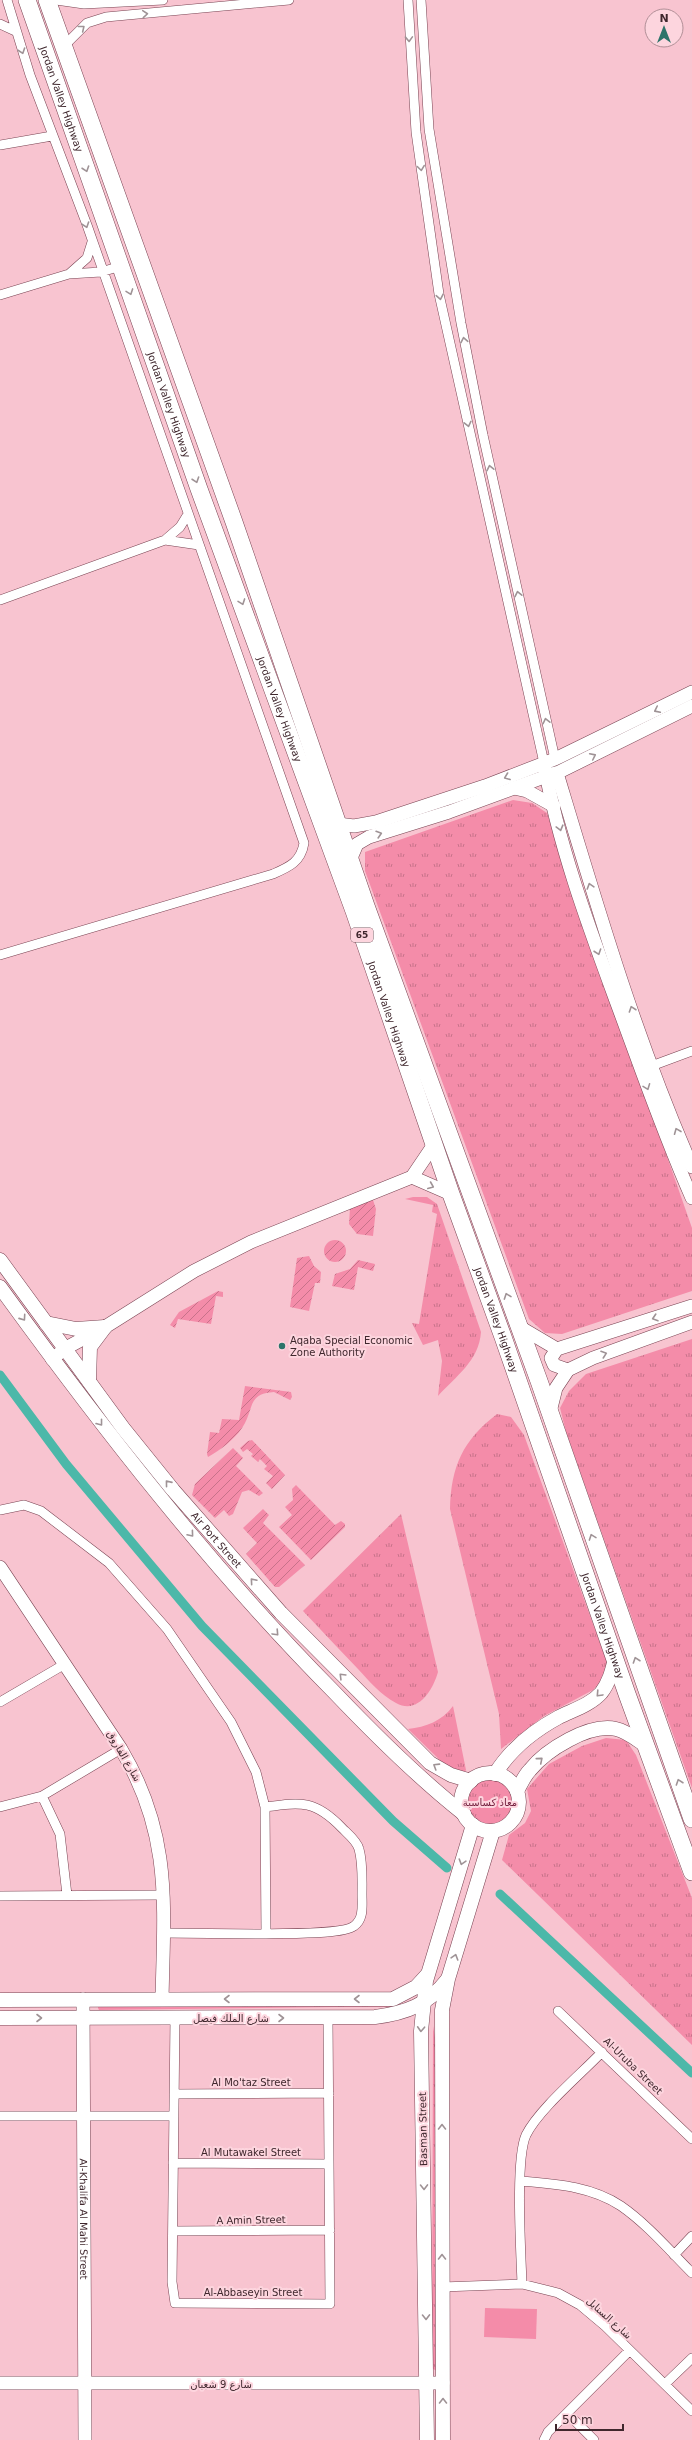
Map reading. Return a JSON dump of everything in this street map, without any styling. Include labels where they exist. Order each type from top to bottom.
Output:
[{"type":"highway","name":"Jordan Valley Highway","points":[[28,0],[165,390],[536,1372],[692,1819]]},
{"type":"highway","name":"Jordan Valley Highway","points":[[47,0],[234,522],[351,858],[360,909],[434,1144],[645,1745],[692,1872]]},
{"type":"highway","points":[[517,1379],[536,1372]]},
{"type":"main road","name":"Air Port Street","points":[[0,1260],[89,1381],[173,1490],[323,1657],[430,1762],[451,1774],[471,1781]]},
{"type":"main road","name":"Air Port Street","points":[[0,1287],[52,1359],[152,1488],[273,1629],[403,1762],[464,1814]]},
{"type":"main road","points":[[46,1323],[76,1329],[105,1328]]},
{"type":"main road","points":[[89,1381],[90,1347],[105,1328]]},
{"type":"main road","points":[[495,1774],[504,1760],[524,1741],[557,1718],[584,1705],[600,1694],[608,1681],[615,1659]]},
{"type":"main road","points":[[517,1791],[505,1778],[495,1774],[478,1776],[471,1781],[462,1796],[464,1814],[473,1825],[484,1830],[493,1831],[504,1827],[514,1819],[518,1808],[517,1791],[530,1769],[539,1760],[561,1744],[584,1734],[603,1728],[618,1729],[645,1745]]},
{"type":"main road","name":"Basman Street","points":[[427,2440],[421,2031],[423,2004],[429,1973],[473,1825]]},
{"type":"main road","name":"Basman Street","points":[[443,2440],[442,2010],[448,1978],[493,1831]]},
{"type":"main road","name":"شارع الملك فيصل","points":[[0,2000],[394,1998],[404,1995],[416,1987],[429,1973]]},
{"type":"main road","name":"شارع الملك فيصل","points":[[0,2018],[375,2017],[399,2014],[423,2004],[437,1993],[448,1978]]},
{"type":"main road","points":[[375,1998],[375,2017]]},
{"type":"street","points":[[0,955],[250,882],[291,866],[300,856],[304,843],[296,816],[101,272],[92,242],[52,136],[7,0]]},
{"type":"street","points":[[56,0],[84,4],[163,0]]},
{"type":"street","points":[[63,47],[87,23],[106,17],[289,0]]},
{"type":"street","points":[[408,0],[409,45],[416,132],[439,294],[552,774],[554,806],[585,912],[647,1068],[692,1167]]},
{"type":"street","points":[[421,0],[429,129],[461,323],[549,761]]},
{"type":"street","points":[[0,24],[16,31]]},
{"type":"street","points":[[0,145],[52,136]]},
{"type":"street","points":[[69,274],[87,258],[92,242]]},
{"type":"street","points":[[0,295],[69,274],[101,272],[121,266]]},
{"type":"street","points":[[146,397],[165,390]]},
{"type":"street","points":[[0,600],[165,540],[180,527],[188,514]]},
{"type":"street","points":[[165,540],[199,544]]},
{"type":"street","points":[[338,824],[363,824],[393,817],[549,761],[692,692]]},
{"type":"street","points":[[351,858],[357,844],[368,837],[552,774],[578,763],[692,706]]},
{"type":"street","points":[[564,795],[578,763]]},
{"type":"street","points":[[552,774],[564,795],[595,903],[647,1068],[692,1198]]},
{"type":"street","points":[[514,788],[527,791],[554,806]]},
{"type":"street","points":[[647,1068],[692,1051]]},
{"type":"street","points":[[52,1359],[66,1348],[105,1328],[194,1271],[251,1242],[412,1177],[434,1144]]},
{"type":"street","points":[[412,1177],[451,1194]]},
{"type":"street","points":[[568,1370],[554,1365],[551,1358],[557,1349],[692,1306]]},
{"type":"street","points":[[550,1412],[556,1388],[568,1370],[593,1358],[692,1322]]},
{"type":"street","points":[[518,1326],[557,1349]]},
{"type":"street","points":[[0,1510],[24,1505],[41,1511],[109,1563],[167,1629],[231,1722],[256,1772],[265,1807],[266,1934]]},
{"type":"street","name":"شارع الفاروق","points":[[0,1567],[121,1749],[137,1777],[152,1818],[161,1857],[164,1933],[162,1999]]},
{"type":"street","points":[[0,1702],[65,1664]]},
{"type":"street","points":[[0,1807],[42,1796],[121,1749]]},
{"type":"street","points":[[42,1796],[60,1834],[67,1895]]},
{"type":"street","points":[[164,1933],[266,1934],[337,1931],[353,1927],[359,1922],[362,1913],[362,1892],[361,1860],[358,1846],[325,1811],[308,1805],[286,1804],[265,1807]]},
{"type":"street","points":[[0,1896],[163,1895]]},
{"type":"street","name":"Al-Khalifa Al Mahi Street","points":[[83,1999],[85,2440]]},
{"type":"street","name":"Al-Uruba Street","points":[[558,2011],[692,2138]]},
{"type":"street","name":"Al-Abbaseyin Street","points":[[175,2018],[172,2282],[175,2303],[330,2304],[328,2018]]},
{"type":"street","points":[[522,2284],[521,2181],[522,2151],[526,2134],[602,2052]]},
{"type":"street","name":"Al Mo'taz Street","points":[[174,2094],[329,2093]]},
{"type":"street","points":[[0,2116],[174,2116]]},
{"type":"street","name":"Al Mutawakel Street","points":[[173,2163],[329,2164]]},
{"type":"street","points":[[521,2181],[574,2188],[606,2198],[621,2206],[637,2219],[692,2273]]},
{"type":"street","name":"A Amin Street","points":[[173,2231],[330,2230]]},
{"type":"street","points":[[674,2255],[692,2236]]},
{"type":"street","name":"شارع السنايل","points":[[442,2287],[522,2284],[558,2293],[580,2305],[605,2326],[692,2411]]},
{"type":"street","points":[[544,2440],[629,2351]]},
{"type":"street","points":[[665,2384],[692,2358]]},
{"type":"street","name":"شارع 9 شعبان","points":[[0,2383],[443,2383]]},
{"type":"street","points":[[568,2414],[594,2440]]},
{"type":"green space","points":[[513,800],[532,803],[547,813],[692,1228],[692,1291],[562,1334],[545,1333],[529,1319],[365,871],[365,852]]},
{"type":"green space","points":[[413,1197],[427,1197],[437,1204],[481,1332],[476,1351],[471,1360],[459,1375],[438,1396],[442,1361],[438,1340],[423,1345],[412,1323],[419,1324],[437,1214],[432,1212],[433,1205],[405,1199]]},
{"type":"green space","points":[[373,1200],[376,1209],[373,1236],[357,1234],[349,1224],[350,1208],[358,1203]]},
{"type":"green space","points":[[335,1240],[343,1243],[346,1251],[343,1259],[335,1262],[327,1259],[324,1251],[327,1243]]},
{"type":"green space","points":[[309,1256],[314,1266],[321,1272],[320,1283],[315,1283],[309,1311],[290,1307],[297,1258]]},
{"type":"green space","points":[[358,1260],[375,1264],[373,1271],[358,1267],[354,1290],[332,1286],[335,1274],[350,1269]]},
{"type":"green space","points":[[218,1291],[223,1292],[223,1297],[216,1296],[211,1324],[178,1319],[175,1328],[170,1325],[179,1312]]},
{"type":"green space","points":[[692,1339],[692,1788],[566,1432],[560,1408],[569,1391],[586,1374]]},
{"type":"green space","points":[[245,1386],[291,1392],[292,1397],[290,1400],[274,1392],[265,1393],[259,1396],[252,1404],[246,1421],[235,1437],[208,1457],[207,1454],[210,1432],[219,1433],[222,1419],[239,1420]]},
{"type":"green space","points":[[497,1414],[511,1417],[524,1435],[608,1665],[600,1682],[593,1690],[544,1716],[501,1749],[499,1714],[450,1509],[453,1480],[461,1455],[475,1434]]},
{"type":"green space","points":[[252,1440],[285,1475],[272,1489],[266,1483],[273,1476],[264,1469],[267,1466],[260,1459],[258,1462],[251,1456],[253,1454],[247,1449],[243,1452],[240,1448],[248,1441]]},
{"type":"green space","points":[[233,1448],[243,1458],[236,1466],[263,1493],[259,1496],[249,1490],[242,1492],[233,1514],[229,1516],[224,1510],[215,1518],[192,1495],[195,1484]]},
{"type":"green space","points":[[296,1485],[335,1525],[341,1521],[345,1524],[345,1527],[311,1560],[279,1527],[292,1515],[285,1507],[293,1500],[292,1489]]},
{"type":"green space","points":[[263,1509],[269,1515],[263,1523],[305,1565],[279,1587],[275,1587],[246,1554],[257,1543],[243,1528]]},
{"type":"green space","points":[[401,1514],[438,1672],[436,1679],[428,1693],[418,1703],[411,1706],[404,1706],[396,1703],[380,1692],[303,1611]]},
{"type":"green space","points":[[453,1706],[466,1770],[464,1773],[453,1773],[408,1729],[421,1727],[439,1719],[444,1716]]},
{"type":"green space","points":[[606,1738],[626,1740],[636,1755],[692,1898],[692,2045],[502,1860],[509,1835],[525,1823],[531,1811],[527,1789],[549,1764],[582,1746]]},
{"type":"green space","name":"معاذ كساسبة","points":[[490,1777],[499,1779],[510,1788],[515,1802],[513,1811],[504,1822],[490,1827],[481,1825],[470,1816],[465,1802],[467,1793],[476,1782]]},
{"type":"green space","points":[[408,2004],[415,2006],[99,2010],[98,2008],[98,2006]]},
{"type":"green space","points":[[433,2026],[436,2043],[437,2371],[433,2369],[432,2360]]},
{"type":"green space","points":[[485,2308],[537,2309],[536,2339],[484,2337]]},
{"type":"waterway","points":[[0,1375],[66,1464],[202,1626],[393,1821],[447,1868]]},
{"type":"waterway","points":[[500,1894],[692,2073]]},
{"type":"place","name":"Aqaba Special Economic Zone Authority","points":[[282,1346]]}]
